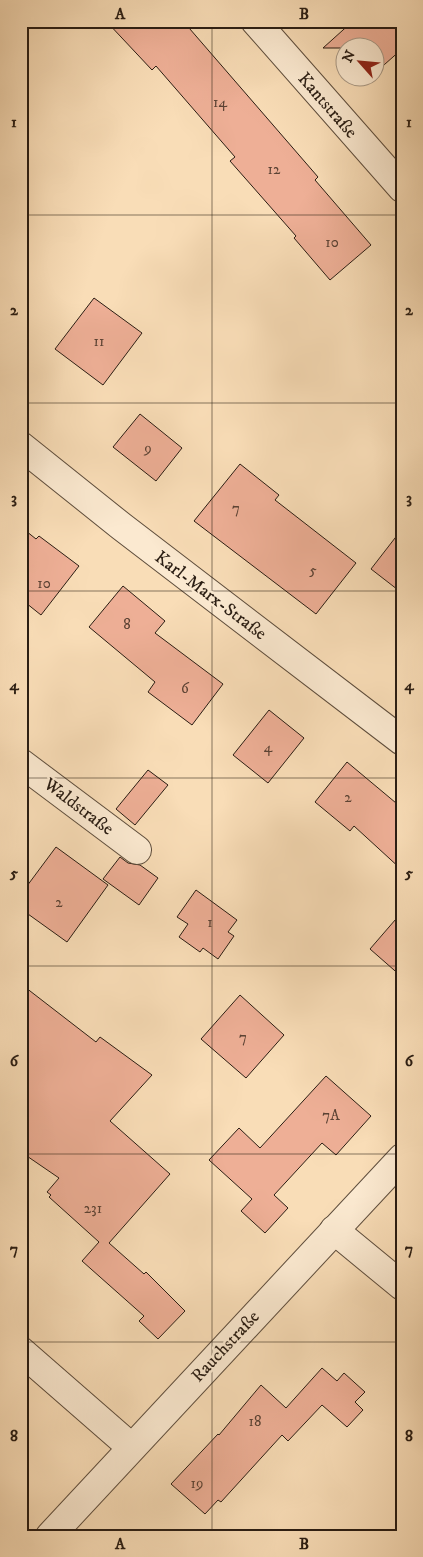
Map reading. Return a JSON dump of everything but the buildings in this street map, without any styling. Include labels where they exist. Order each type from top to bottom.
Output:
[{"type":"street","name":"Kantstraße","points":[[255,21],[402,188]]},
{"type":"street","name":"Karl-Marx-Straße","points":[[21,446],[121,526],[402,741]]},
{"type":"street","name":"Waldstraße","points":[[21,763],[137,850]]},
{"type":"street","name":"Rauchstraße","points":[[64,1531],[131,1447],[402,1158]]},
{"type":"street","points":[[334,1230],[402,1286]]},
{"type":"street","points":[[21,1351],[131,1447]]}]
